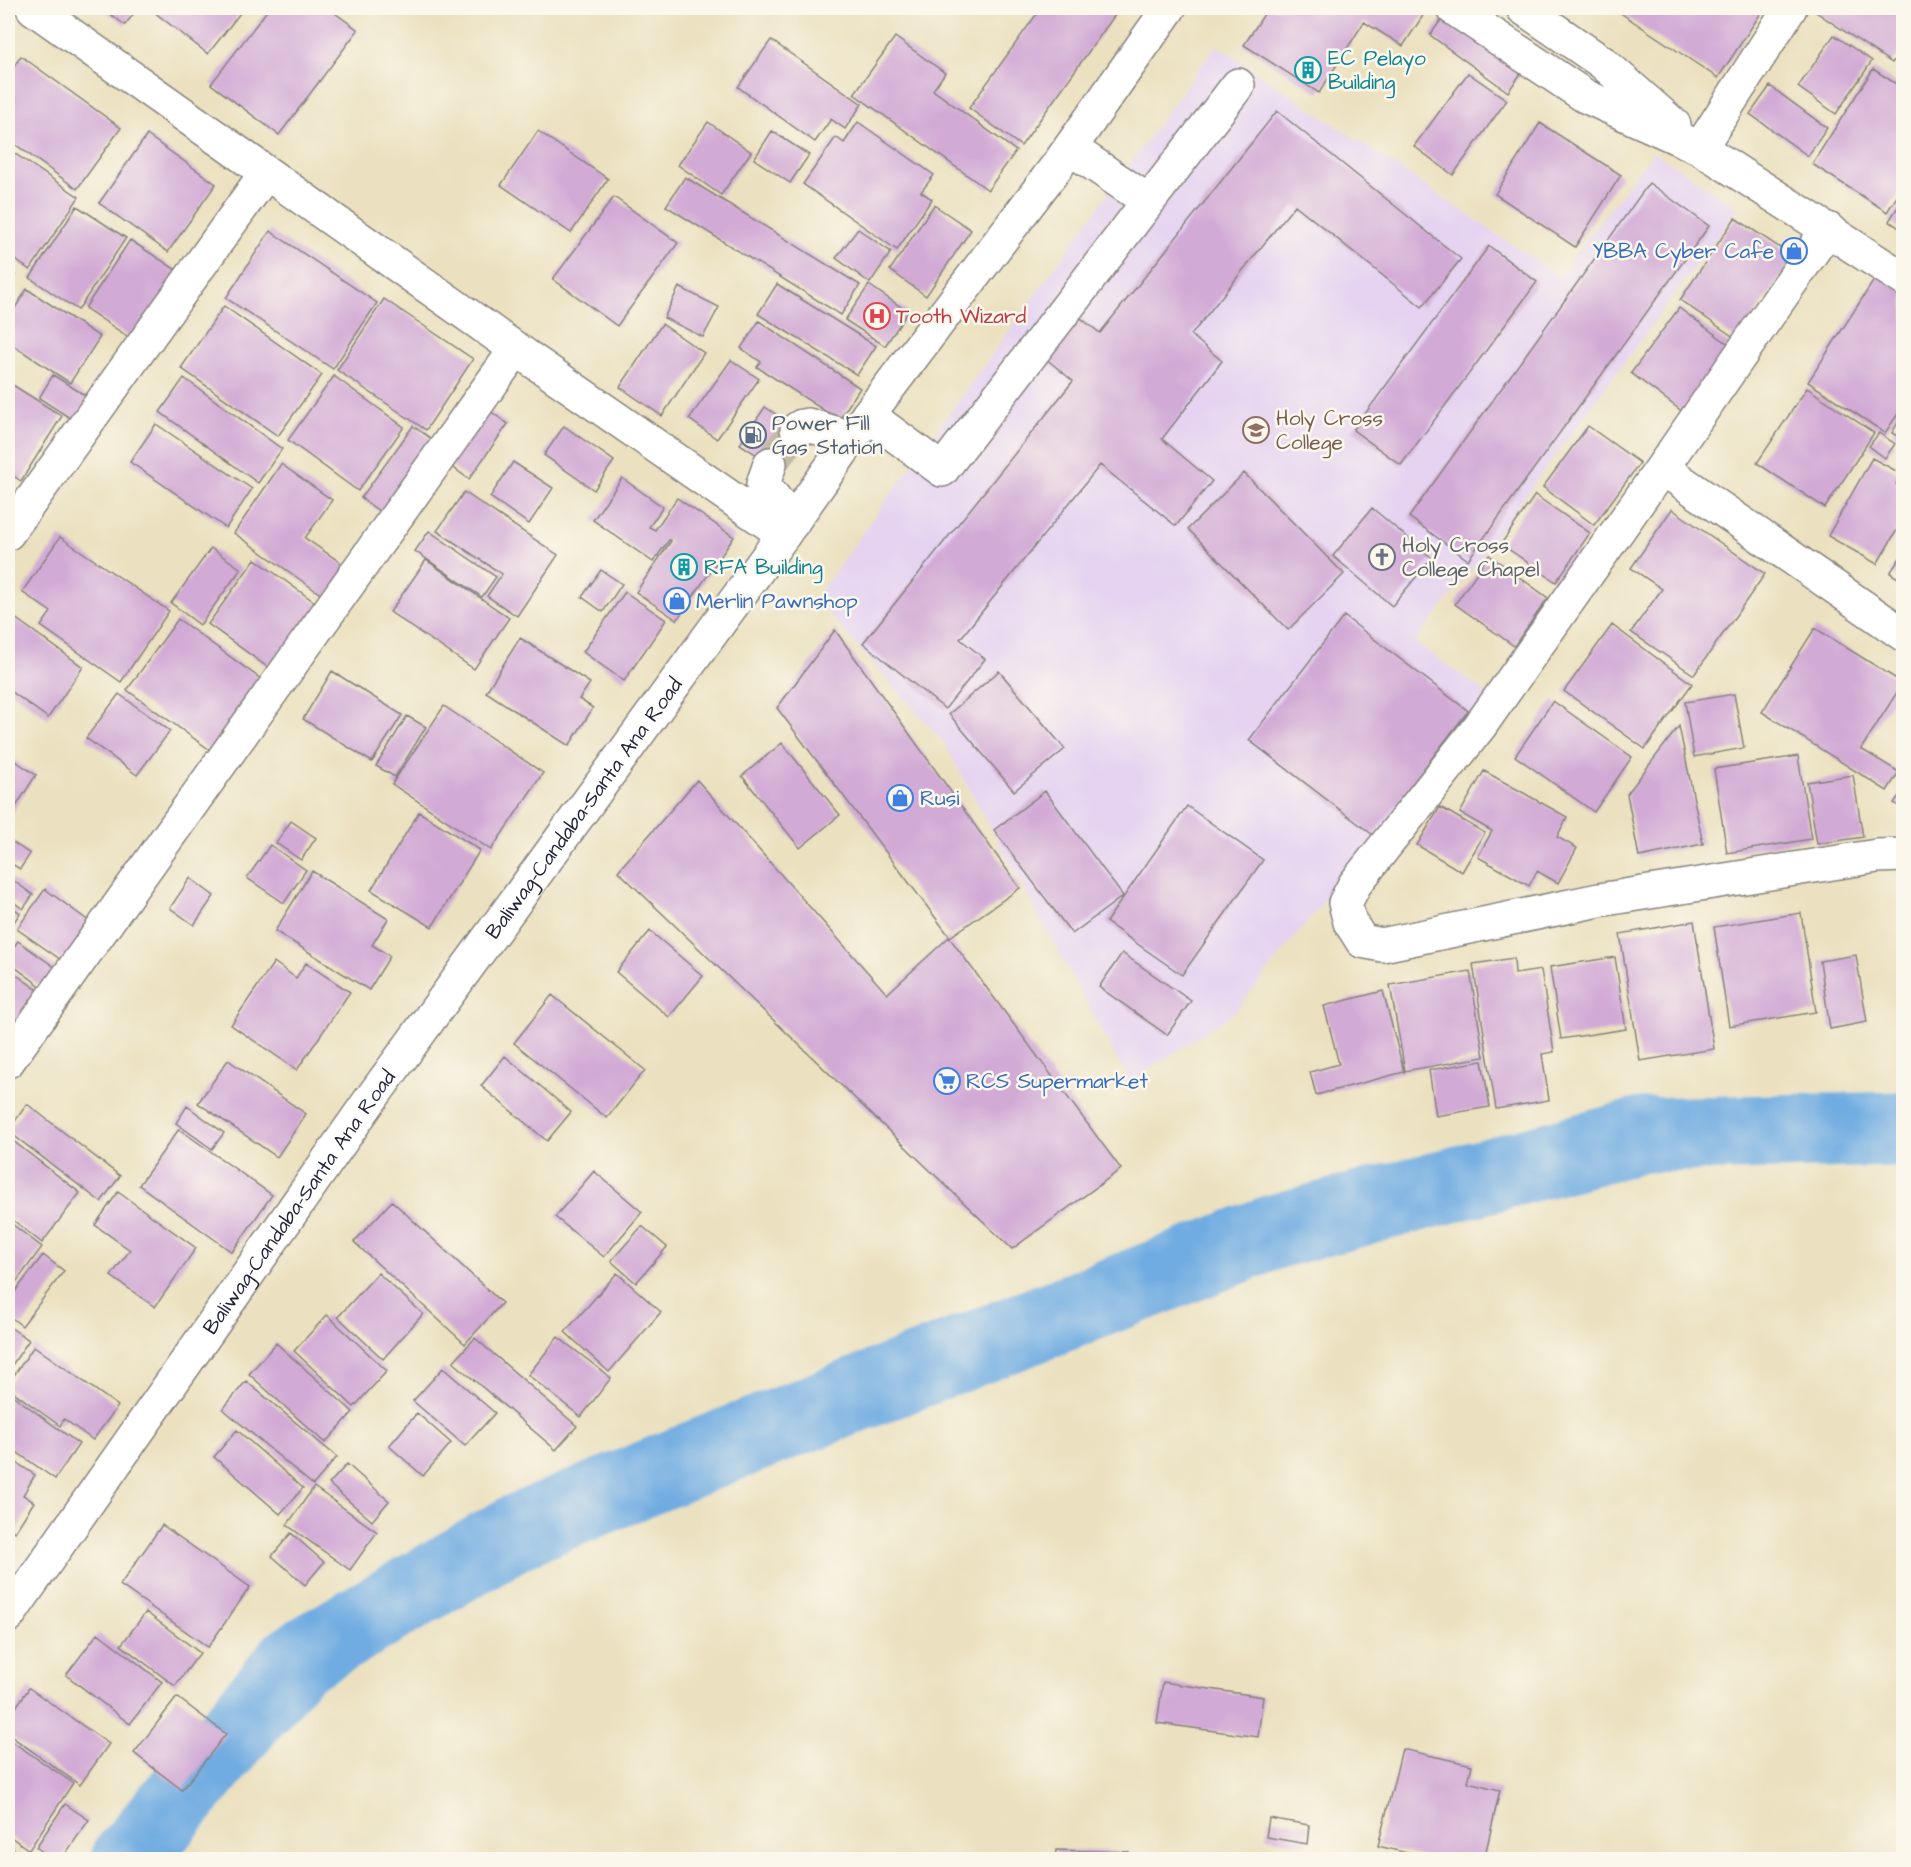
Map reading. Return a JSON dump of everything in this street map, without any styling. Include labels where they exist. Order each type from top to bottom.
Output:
[{"type":"street","points":[[33,8],[516,349],[759,485],[789,528]]},
{"type":"street","name":"Baliwag-Candaba-Santa Ana Road","points":[[9,1611],[369,1103],[789,528],[860,427],[1070,148],[1169,8]]},
{"type":"street","points":[[1453,8],[1585,96],[1700,148],[1904,279]]},
{"type":"street","points":[[1523,8],[1602,63],[1700,148]]},
{"type":"street","points":[[1700,148],[1790,8]]},
{"type":"street","points":[[797,429],[802,426],[860,427],[942,470],[1238,85]]},
{"type":"street","points":[[1070,148],[1148,201]]},
{"type":"street","points":[[8,533],[266,173]]},
{"type":"street","points":[[1828,229],[1480,726],[1355,884],[1345,903],[1350,922],[1362,941],[1382,945],[1599,900],[1877,856],[1904,855]]},
{"type":"street","points":[[8,1061],[516,349]]},
{"type":"street","points":[[1662,468],[1904,634]]},
{"type":"shaded area","name":"Holy Cross College","points":[[1216,45],[1559,276],[1653,152],[1738,208],[1415,642],[1489,695],[1235,1012],[1130,1082],[943,741],[815,599]]},
{"type":"building","points":[[102,8],[138,8],[125,25]]},
{"type":"building","points":[[149,8],[244,8],[208,54]]},
{"type":"building","points":[[269,8],[328,8],[358,30],[279,135],[211,84]]},
{"type":"building","points":[[1041,8],[1120,8],[1021,146],[969,108]]},
{"type":"building","name":"EC Pelayo Building","points":[[1268,8],[1428,8],[1403,46],[1364,22],[1319,93],[1244,45]]},
{"type":"building","points":[[1618,8],[1759,8],[1763,10],[1718,78],[1616,10]]},
{"type":"building","points":[[1810,8],[1904,8],[1904,47],[1892,63]]},
{"type":"building","points":[[1447,12],[1524,69],[1508,92],[1430,35]]},
{"type":"building","points":[[1834,35],[1872,61],[1836,114],[1798,87]]},
{"type":"building","points":[[895,37],[945,73],[933,90],[1016,151],[988,190],[854,94]]},
{"type":"building","points":[[771,40],[862,104],[845,129],[831,119],[815,142],[738,87]]},
{"type":"building","points":[[21,56],[121,128],[77,189],[8,139],[8,75]]},
{"type":"building","points":[[1873,69],[1904,89],[1904,186],[1887,212],[1812,164]]},
{"type":"building","points":[[1468,73],[1507,100],[1453,175],[1414,146]]},
{"type":"building","points":[[1770,86],[1827,128],[1808,156],[1750,114]]},
{"type":"building","points":[[1277,111],[1461,259],[1422,307],[1295,205],[1191,335],[1222,361],[1162,439],[1212,481],[1176,526],[1100,465],[960,639],[985,659],[945,709],[863,643],[1073,381],[1045,358],[1078,316],[1100,333]]},
{"type":"building","points":[[708,122],[751,152],[721,195],[678,165]]},
{"type":"building","points":[[858,122],[934,175],[921,192],[932,199],[897,250],[803,184],[836,137],[844,143]]},
{"type":"building","points":[[1540,123],[1621,175],[1575,247],[1495,194]]},
{"type":"building","points":[[538,131],[608,179],[571,233],[501,185]]},
{"type":"building","points":[[772,131],[809,155],[790,183],[754,159]]},
{"type":"building","points":[[147,135],[216,184],[168,252],[99,203]]},
{"type":"building","points":[[8,149],[79,197],[30,270],[8,255]]},
{"type":"building","points":[[685,177],[860,285],[841,315],[666,206]]},
{"type":"building","points":[[1649,183],[1709,226],[1468,560],[1409,517]]},
{"type":"building","points":[[614,197],[678,243],[617,326],[553,279]]},
{"type":"building","points":[[1904,197],[1904,231],[1889,221]]},
{"type":"building","points":[[934,205],[971,230],[926,296],[890,270]]},
{"type":"building","points":[[77,206],[126,238],[78,310],[30,278]]},
{"type":"building","points":[[1735,218],[1794,257],[1738,340],[1680,300]]},
{"type":"building","points":[[858,229],[891,252],[870,283],[836,258]]},
{"type":"building","points":[[270,231],[377,303],[333,369],[226,298]]},
{"type":"building","points":[[130,240],[181,273],[136,342],[85,308]]},
{"type":"building","points":[[1489,246],[1537,282],[1401,465],[1353,430]]},
{"type":"building","points":[[8,270],[15,275],[8,285]]},
{"type":"building","points":[[1878,274],[1904,291],[1904,405],[1885,433],[1808,382]]},
{"type":"building","points":[[777,284],[876,346],[857,375],[758,314]]},
{"type":"building","name":"Tooth Wizard","points":[[869,285],[908,312],[885,346],[845,320]]},
{"type":"building","points":[[679,287],[719,307],[703,337],[664,318]]},
{"type":"building","points":[[27,289],[100,337],[70,383],[8,342],[8,319]]},
{"type":"building","points":[[384,299],[473,359],[426,430],[337,370]]},
{"type":"building","points":[[224,306],[322,375],[278,436],[181,368]]},
{"type":"building","points":[[1679,308],[1731,346],[1683,412],[1631,373]]},
{"type":"building","points":[[759,321],[860,388],[839,420],[757,367],[761,362],[741,348]]},
{"type":"building","points":[[662,324],[704,353],[662,416],[620,387]]},
{"type":"building","points":[[731,360],[759,379],[717,439],[689,419]]},
{"type":"building","points":[[53,375],[94,401],[79,424],[39,398]]},
{"type":"building","points":[[334,376],[404,427],[358,491],[288,440]]},
{"type":"building","points":[[184,378],[282,449],[258,483],[160,412]]},
{"type":"building","points":[[8,382],[62,416],[21,481],[8,472]]},
{"type":"building","points":[[1807,388],[1874,433],[1825,508],[1757,463]]},
{"type":"building","points":[[480,404],[508,424],[469,479],[441,459]]},
{"type":"building","points":[[765,407],[808,436],[783,472],[740,444]]},
{"type":"building","points":[[1904,412],[1904,440],[1892,433]]},
{"type":"building","points":[[156,424],[252,489],[226,528],[130,462]]},
{"type":"building","points":[[413,426],[439,444],[387,517],[361,498]]},
{"type":"building","points":[[564,426],[614,461],[594,490],[544,455]]},
{"type":"building","points":[[1588,426],[1640,463],[1594,525],[1543,487]]},
{"type":"building","points":[[1879,433],[1895,444],[1885,458],[1869,446]]},
{"type":"building","points":[[1872,458],[1902,474],[1896,484],[1904,488],[1904,518],[1877,564],[1828,536]]},
{"type":"building","points":[[513,462],[553,488],[529,524],[490,497]]},
{"type":"building","points":[[281,464],[332,500],[305,538],[350,569],[329,600],[234,533]]},
{"type":"building","points":[[1244,473],[1344,574],[1288,630],[1188,529]]},
{"type":"building","name":"RFA Building","points":[[622,478],[663,507],[649,527],[655,530],[677,498],[734,537],[677,620],[636,592],[671,541],[669,540],[653,562],[593,520]]},
{"type":"building","points":[[464,492],[558,555],[517,616],[487,596],[502,574],[437,531]]},
{"type":"building","points":[[1535,495],[1590,533],[1556,582],[1501,544]]},
{"type":"building","name":"Holy Cross College Chapel","points":[[1372,508],[1432,558],[1392,606],[1333,556]]},
{"type":"building","points":[[1672,509],[1765,574],[1694,675],[1631,632],[1662,589],[1631,568]]},
{"type":"building","points":[[429,531],[496,577],[482,597],[415,551]]},
{"type":"building","points":[[60,537],[169,611],[121,682],[41,626],[51,612],[22,592]]},
{"type":"building","points":[[211,548],[241,569],[200,625],[171,603]]},
{"type":"building","points":[[1904,552],[1904,582],[1890,573]]},
{"type":"building","points":[[1489,555],[1548,598],[1514,646],[1455,604]]},
{"type":"building","points":[[255,559],[320,606],[273,671],[208,624]]},
{"type":"building","points":[[426,560],[509,618],[474,669],[390,612]]},
{"type":"building","points":[[601,570],[622,584],[603,612],[582,597]]},
{"type":"building","points":[[625,592],[666,620],[624,681],[583,652]]},
{"type":"building","points":[[11,615],[83,667],[48,718],[8,689],[8,621]]},
{"type":"building","points":[[1344,616],[1468,711],[1373,835],[1249,740]]},
{"type":"building","points":[[178,619],[272,687],[221,758],[127,690]]},
{"type":"building","points":[[1612,625],[1692,684],[1645,749],[1564,691]]},
{"type":"building","points":[[1815,628],[1903,683],[1861,749],[1899,772],[1887,791],[1762,712]]},
{"type":"building","name":"Rusi","points":[[835,630],[1020,888],[950,937],[777,708]]},
{"type":"building","points":[[520,638],[590,683],[579,699],[593,708],[569,746],[486,692]]},
{"type":"building","points":[[332,671],[402,715],[372,762],[303,719]]},
{"type":"building","points":[[999,671],[1065,749],[1014,791],[949,714]]},
{"type":"building","points":[[119,694],[170,731],[137,775],[86,738]]},
{"type":"building","points":[[1734,694],[1744,748],[1694,757],[1685,702]]},
{"type":"building","points":[[1553,701],[1632,757],[1594,812],[1515,756]]},
{"type":"building","points":[[444,706],[543,773],[491,850],[392,784]]},
{"type":"building","points":[[407,716],[426,727],[395,777],[376,766]]},
{"type":"building","points":[[1679,726],[1703,844],[1639,857],[1627,794]]},
{"type":"building","points":[[782,743],[840,815],[800,848],[742,776]]},
{"type":"building","points":[[8,756],[36,775],[8,819]]},
{"type":"building","points":[[1798,756],[1811,839],[1727,853],[1714,769]]},
{"type":"building","points":[[1484,771],[1567,817],[1557,837],[1577,848],[1558,883],[1537,871],[1529,886],[1478,857],[1492,831],[1460,813]]},
{"type":"building","points":[[1853,775],[1863,837],[1817,844],[1807,782]]},
{"type":"building","name":"RCS Supermarket","points":[[697,780],[887,994],[949,937],[1121,1169],[1012,1249],[618,871]]},
{"type":"building","points":[[1904,789],[1904,809],[1894,803]]},
{"type":"building","points":[[1045,791],[1123,896],[1072,934],[994,830]]},
{"type":"building","points":[[1187,806],[1263,860],[1182,975],[1106,922]]},
{"type":"building","points":[[1440,807],[1485,833],[1462,872],[1417,845]]},
{"type":"building","points":[[419,812],[480,850],[432,927],[371,890]]},
{"type":"building","points":[[291,821],[316,838],[301,860],[276,843]]},
{"type":"building","points":[[8,839],[30,854],[20,869],[12,864],[8,871]]},
{"type":"building","points":[[270,845],[306,870],[284,903],[247,878]]},
{"type":"building","points":[[312,871],[388,919],[372,945],[390,956],[369,990],[275,931]]},
{"type":"building","points":[[190,878],[214,896],[194,925],[170,908]]},
{"type":"building","points":[[11,879],[33,895],[23,909],[8,898],[8,884]]},
{"type":"building","points":[[45,889],[97,927],[70,966],[17,929]]},
{"type":"building","points":[[8,904],[20,913],[8,931]]},
{"type":"building","points":[[1801,913],[1816,1012],[1729,1026],[1714,927]]},
{"type":"building","points":[[1694,921],[1714,1049],[1640,1061],[1620,934]]},
{"type":"building","points":[[650,931],[703,976],[669,1017],[616,972]]},
{"type":"building","points":[[18,941],[60,971],[46,990],[8,962],[8,955]]},
{"type":"building","points":[[1122,953],[1191,1001],[1167,1035],[1099,987]]},
{"type":"building","points":[[1856,955],[1867,1022],[1830,1029],[1820,961]]},
{"type":"building","points":[[1615,957],[1626,1029],[1561,1039],[1550,967]]},
{"type":"building","points":[[1514,958],[1515,974],[1541,970],[1554,1052],[1542,1054],[1549,1100],[1496,1109],[1473,964]]},
{"type":"building","points":[[274,962],[296,978],[306,963],[350,992],[297,1070],[231,1025]]},
{"type":"building","points":[[8,969],[49,998],[21,1037],[8,1027]]},
{"type":"building","points":[[1470,971],[1484,1057],[1405,1071],[1390,985]]},
{"type":"building","points":[[1383,991],[1404,1072],[1316,1095],[1310,1072],[1339,1064],[1324,1006]]},
{"type":"building","points":[[552,995],[645,1070],[607,1118],[514,1043]]},
{"type":"building","points":[[505,1056],[571,1112],[547,1141],[481,1086]]},
{"type":"building","points":[[228,1060],[306,1114],[277,1157],[198,1103]]},
{"type":"building","points":[[1482,1061],[1490,1107],[1436,1116],[1429,1070]]},
{"type":"building","points":[[27,1104],[120,1176],[101,1202],[8,1131]]},
{"type":"building","points":[[187,1106],[224,1133],[212,1149],[176,1123]]},
{"type":"building","points":[[179,1129],[272,1195],[232,1252],[139,1185]]},
{"type":"building","points":[[8,1137],[80,1193],[42,1243],[8,1216]]},
{"type":"building","points":[[594,1171],[642,1212],[604,1257],[555,1217]]},
{"type":"building","points":[[118,1192],[196,1248],[155,1307],[111,1276],[130,1250],[95,1225]]},
{"type":"building","points":[[392,1201],[502,1303],[465,1344],[354,1242]]},
{"type":"building","points":[[8,1221],[42,1247],[8,1293]]},
{"type":"building","points":[[642,1226],[667,1247],[636,1283],[611,1261]]},
{"type":"building","points":[[43,1255],[64,1271],[22,1326],[8,1315],[8,1301]]},
{"type":"building","points":[[378,1273],[423,1314],[383,1359],[338,1317]]},
{"type":"building","points":[[617,1273],[661,1312],[609,1372],[565,1332]]},
{"type":"building","points":[[327,1315],[387,1371],[354,1407],[294,1351]]},
{"type":"building","points":[[8,1326],[29,1340],[8,1371]]},
{"type":"building","points":[[558,1337],[611,1378],[581,1417],[528,1375]]},
{"type":"building","points":[[475,1338],[577,1426],[556,1450],[453,1362]]},
{"type":"building","points":[[276,1343],[353,1412],[325,1443],[249,1374]]},
{"type":"building","points":[[34,1346],[118,1406],[93,1440],[64,1419],[60,1426],[8,1388],[8,1384]]},
{"type":"building","points":[[443,1368],[495,1413],[465,1446],[413,1401]]},
{"type":"building","points":[[246,1381],[337,1457],[313,1485],[223,1409]]},
{"type":"building","points":[[8,1392],[79,1444],[55,1479],[8,1446]]},
{"type":"building","points":[[417,1413],[451,1443],[423,1476],[389,1446]]},
{"type":"building","points":[[237,1430],[303,1488],[280,1514],[214,1457]]},
{"type":"building","points":[[8,1457],[35,1475],[23,1495],[34,1502],[15,1532],[8,1527]]},
{"type":"building","points":[[347,1464],[389,1501],[372,1521],[329,1484]]},
{"type":"building","points":[[314,1487],[377,1532],[350,1570],[287,1525]]},
{"type":"building","points":[[162,1525],[250,1587],[208,1647],[120,1585]]},
{"type":"building","points":[[291,1533],[324,1562],[305,1585],[272,1556]]},
{"type":"building","points":[[146,1612],[200,1653],[175,1686],[121,1645]]},
{"type":"building","points":[[98,1633],[162,1682],[130,1724],[66,1675]]},
{"type":"building","points":[[1163,1682],[1263,1697],[1258,1737],[1157,1723]]},
{"type":"building","points":[[29,1688],[109,1744],[80,1785],[8,1734],[8,1719]]},
{"type":"building","points":[[177,1697],[226,1734],[182,1790],[134,1753]]},
{"type":"building","points":[[11,1741],[73,1783],[29,1850],[8,1835],[8,1746]]},
{"type":"building","points":[[1402,1749],[1472,1765],[1468,1782],[1500,1790],[1484,1860],[1435,1860],[1378,1846]]},
{"type":"building","points":[[65,1804],[89,1820],[61,1860],[54,1860],[36,1847]]},
{"type":"building","points":[[1269,1818],[1309,1825],[1307,1844],[1266,1837]]},
{"type":"building","points":[[8,1845],[14,1849],[8,1860]]},
{"type":"building","points":[[1056,1850],[1129,1852],[1129,1860],[1055,1860]]},
{"type":"waterway","points":[[128,1860],[294,1661],[518,1531],[708,1453],[1273,1232],[1642,1135],[1904,1129]]},
{"type":"tunnel","points":[[770,464],[797,429]]},
{"type":"place","name":"EC Pelayo Building","points":[[1308,70]]},
{"type":"place","name":"YBBA Cyber Cafe","points":[[1794,251]]},
{"type":"place","name":"Tooth Wizard","points":[[877,316]]},
{"type":"place","name":"Holy Cross College","points":[[1256,430]]},
{"type":"place","name":"Power Fill Gas Station","points":[[753,435]]},
{"type":"place","name":"Holy Cross College Chapel","points":[[1382,557]]},
{"type":"place","name":"RFA Building","points":[[684,567]]},
{"type":"place","name":"Merlin Pawnshop","points":[[677,601]]},
{"type":"place","name":"Rusi","points":[[900,798]]},
{"type":"place","name":"RCS Supermarket","points":[[947,1081]]}]
